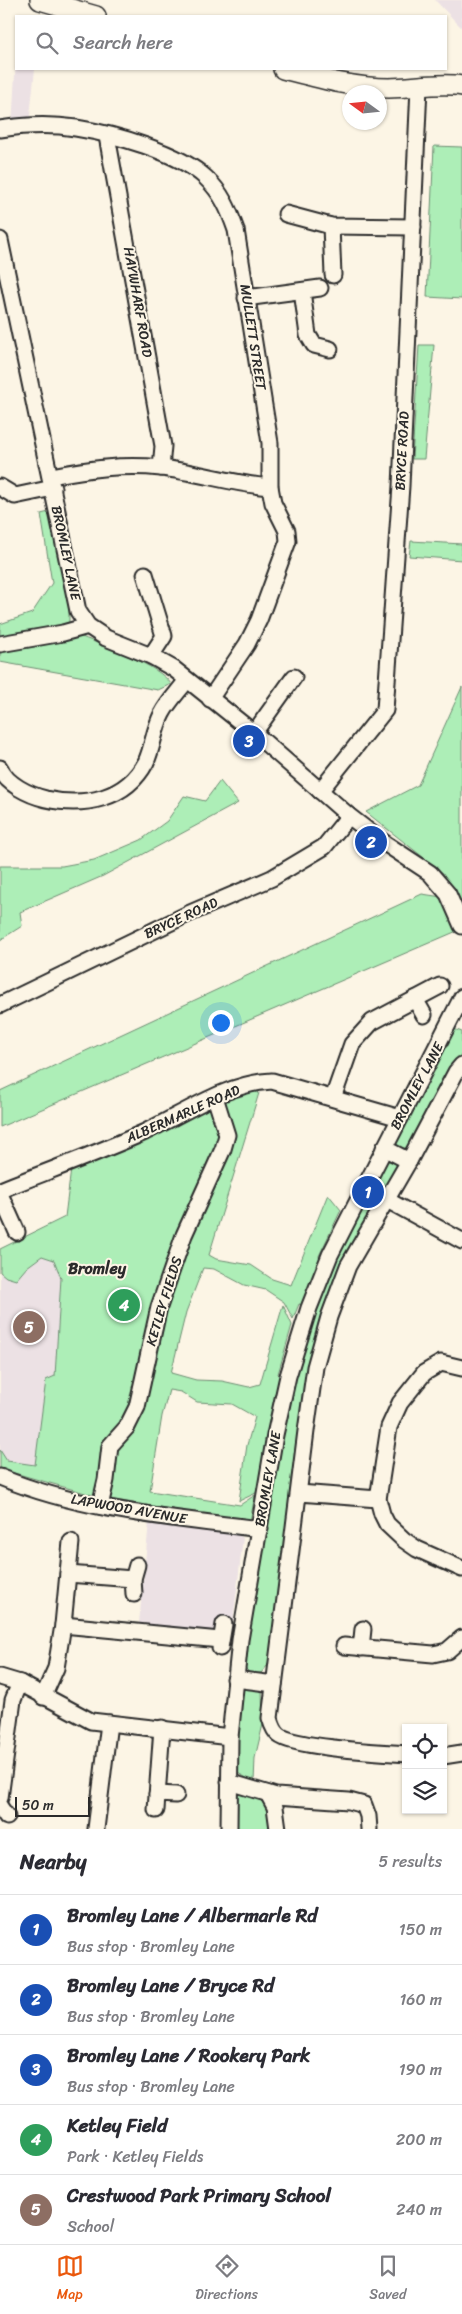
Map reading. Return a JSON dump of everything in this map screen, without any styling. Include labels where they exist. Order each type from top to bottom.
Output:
[{"type":"main road","points":[[40,0],[92,15]]},
{"type":"main road","points":[[288,70],[362,87],[419,87],[459,83]]},
{"type":"street","name":"BRYCE ROAD","points":[[320,791],[385,710],[401,486],[419,87]]},
{"type":"street","name":"MULLETT STREET","points":[[0,129],[21,125],[76,128],[154,149],[186,164],[206,178],[225,200],[236,230],[270,443],[270,487],[273,503],[287,531],[286,549],[259,620],[247,644],[210,699]]},
{"type":"street","name":"HAYWHARF ROAD","points":[[107,136],[163,446],[161,468]]},
{"type":"street","points":[[286,214],[331,226],[413,228]]},
{"type":"street","points":[[331,226],[333,275]]},
{"type":"street","name":"BROMLEY LANE","points":[[0,240],[78,611],[88,626]]},
{"type":"street","points":[[246,298],[320,288]]},
{"type":"street","points":[[302,291],[308,335],[314,345],[330,350]]},
{"type":"street","points":[[0,487],[15,496],[94,467],[161,468],[248,485],[270,487]]},
{"type":"street","points":[[145,574],[164,636],[151,656]]},
{"type":"street","points":[[0,644],[63,633],[88,626],[106,638],[151,656],[187,680],[254,733],[349,816],[380,840],[430,873],[448,894],[462,926]]},
{"type":"street","points":[[254,733],[294,677]]},
{"type":"street","points":[[1,773],[31,795],[67,804],[99,800],[117,791],[135,777],[146,761],[162,714],[187,680]]},
{"type":"street","name":"BRYCE ROAD","points":[[0,1005],[188,914],[272,878],[324,847],[349,816]]},
{"type":"street","points":[[333,1098],[352,1044],[372,1022],[440,986]]},
{"type":"street","name":"BROMLEY LANE","points":[[229,1829],[230,1737],[235,1679],[277,1426],[300,1334],[330,1255],[462,997]]},
{"type":"street","points":[[415,999],[424,1015]]},
{"type":"street","name":"BROMLEY LANE","points":[[402,1754],[296,1743],[279,1735],[273,1728],[270,1718],[315,1367],[329,1316],[348,1266],[409,1161],[456,1072],[462,1065]]},
{"type":"street","name":"ALBERMARLE ROAD","points":[[0,1192],[145,1132],[215,1097],[257,1082],[272,1081],[400,1118]]},
{"type":"street","name":"KETLEY FIELDS","points":[[100,1506],[110,1446],[127,1427],[137,1407],[151,1336],[164,1292],[184,1235],[223,1149],[227,1135],[215,1097]]},
{"type":"street","points":[[384,1148],[409,1161]]},
{"type":"street","points":[[0,1192],[17,1232]]},
{"type":"street","points":[[387,1200],[462,1241]]},
{"type":"street","points":[[462,1368],[441,1363],[424,1373],[400,1403],[389,1427],[378,1498],[387,1524],[404,1540],[417,1549],[462,1569]]},
{"type":"street","name":"LAPWOOD AVENUE","points":[[0,1477],[26,1487],[100,1506],[260,1529]]},
{"type":"street","points":[[299,1493],[378,1498]]},
{"type":"street","points":[[43,1697],[56,1668],[63,1624],[71,1542]]},
{"type":"street","points":[[68,1574],[135,1579]]},
{"type":"street","points":[[63,1624],[220,1644],[224,1624]]},
{"type":"street","points":[[361,1648],[363,1629]]},
{"type":"street","points":[[344,1646],[434,1654],[447,1651],[462,1638]]},
{"type":"street","points":[[0,1677],[20,1683],[91,1721],[230,1737]]},
{"type":"street","points":[[235,1679],[274,1684]]},
{"type":"street","points":[[0,1798],[13,1700],[20,1683]]},
{"type":"street","points":[[96,1829],[110,1723]]},
{"type":"street","points":[[156,1810],[162,1728]]},
{"type":"street","points":[[447,1755],[462,1753]]},
{"type":"street","points":[[229,1782],[276,1796],[349,1801],[364,1805],[368,1816],[368,1829]]},
{"type":"street","points":[[157,1794],[176,1794]]},
{"type":"street","points":[[268,1794],[275,1807],[278,1829]]},
{"type":"shaded area","points":[[435,0],[462,0],[462,28],[455,21]]},
{"type":"shaded area","points":[[15,70],[35,70],[29,125],[12,127]]},
{"type":"shaded area","points":[[65,1217],[48,1482],[0,1469],[0,1249]]},
{"type":"shaded area","points":[[149,1522],[237,1533],[243,1538],[233,1622],[219,1622],[216,1632],[139,1623]]},
{"type":"green space","points":[[434,146],[462,147],[462,299],[427,297]]},
{"type":"green space","points":[[419,345],[434,345],[424,459],[412,459]]},
{"type":"green space","points":[[49,512],[69,596],[69,624],[0,637],[0,624],[32,613],[52,583],[41,514]]},
{"type":"green space","points":[[411,541],[462,544],[462,560],[409,556]]},
{"type":"green space","points":[[82,637],[143,663],[165,677],[171,684],[158,690],[0,662],[0,651]]},
{"type":"green space","points":[[462,687],[462,909],[443,873],[366,812],[418,785]]},
{"type":"green space","points":[[220,781],[238,803],[103,876],[20,912],[22,926],[0,940],[0,866],[62,866],[94,860],[141,840],[167,821],[184,796],[205,801]]},
{"type":"green space","points":[[422,894],[442,897],[457,931],[0,1127],[0,1091]]},
{"type":"green space","points":[[454,1029],[462,1032],[462,1059],[454,1065],[406,1148],[399,1148],[395,1141]]},
{"type":"green space","points":[[255,1088],[259,1093],[209,1255],[216,1259],[251,1265],[272,1279],[291,1285],[328,1194],[341,1210],[319,1256],[321,1263],[306,1306],[299,1304],[293,1319],[284,1302],[266,1290],[244,1285],[214,1269],[203,1268],[186,1312],[171,1373],[196,1380],[222,1381],[249,1387],[260,1384],[283,1305],[292,1325],[278,1374],[284,1379],[256,1493],[239,1501],[247,1445],[255,1417],[232,1404],[197,1402],[181,1392],[169,1390],[162,1416],[150,1491],[240,1505],[255,1495],[250,1522],[103,1498],[0,1469],[0,1450],[7,1461],[35,1465],[46,1380],[55,1376],[61,1278],[54,1260],[42,1256],[27,1267],[16,1280],[6,1277],[0,1272],[0,1249],[65,1217],[71,1169]]},
{"type":"green space","points":[[386,1161],[394,1161],[398,1167],[345,1264],[288,1523],[268,1665],[261,1673],[251,1674],[243,1666],[254,1592],[288,1404],[299,1359],[331,1265]]},
{"type":"green space","points":[[254,1687],[262,1691],[263,1724],[255,1758],[254,1782],[236,1772],[237,1727],[242,1689]]},
{"type":"green space","points":[[240,1790],[264,1800],[274,1829],[236,1829],[235,1796]]},
{"type":"place","name":"Bromley Lane / Rookery Park","points":[[249,741]]},
{"type":"place","name":"Bromley Lane / Bryce Rd","points":[[371,842]]},
{"type":"place","name":"Bromley Lane / Albermarle Rd","points":[[368,1192]]},
{"type":"place","name":"Ketley Field","points":[[124,1305]]},
{"type":"place","name":"Crestwood Park Primary School","points":[[29,1327]]},
{"type":"district","name":"Bromley","points":[[97,1268]]}]
